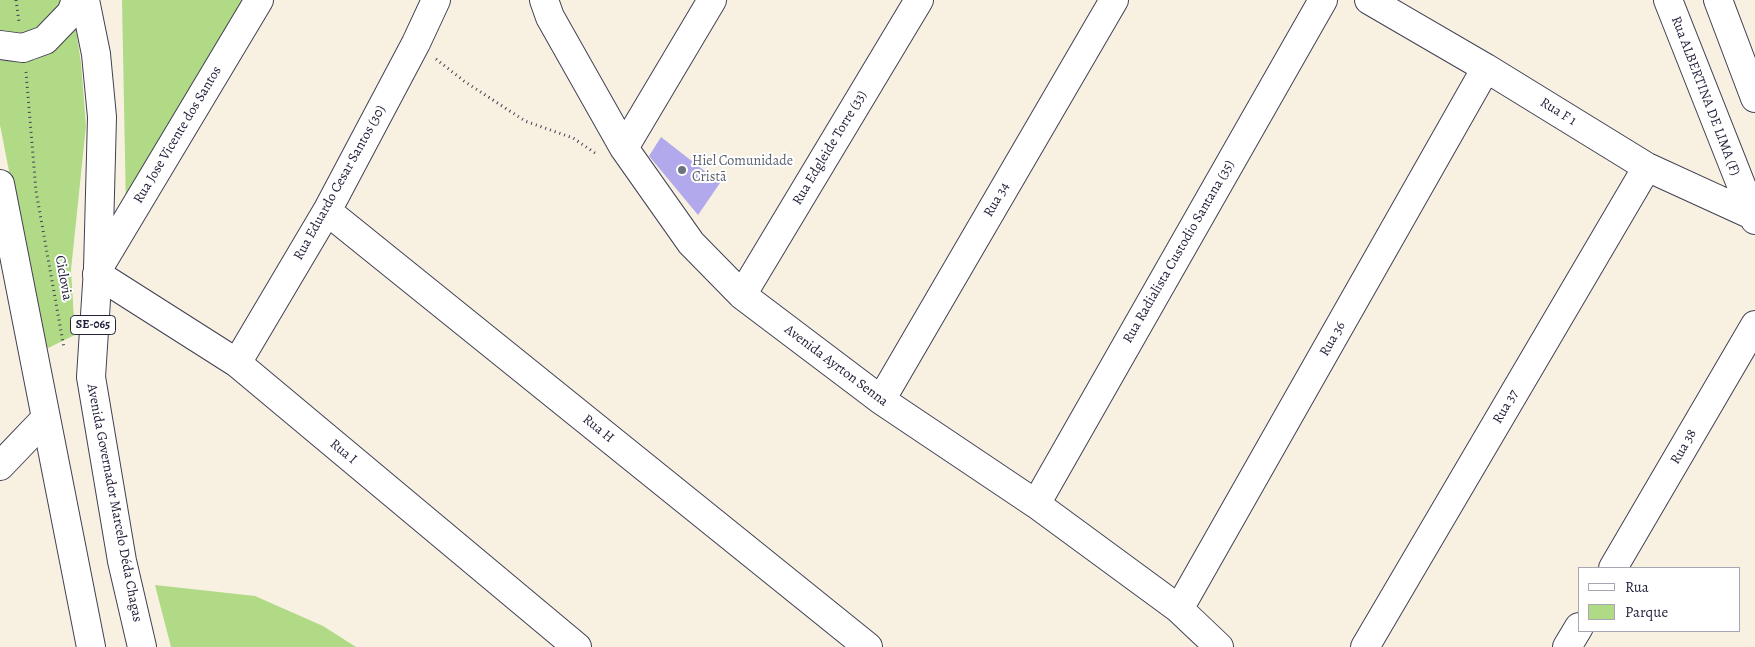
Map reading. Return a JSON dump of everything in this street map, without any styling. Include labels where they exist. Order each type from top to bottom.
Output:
[{"type":"street","points":[[11,47],[45,40],[71,13],[76,0]]},
{"type":"street","name":"Avenida Governador Marcelo Déda Chagas","points":[[85,0],[96,54],[102,117],[97,272],[91,359],[92,396],[122,562],[142,647]]},
{"type":"street","name":"Rua Jose Vicente dos Santos","points":[[97,272],[259,0]]},
{"type":"street","name":"Rua Eduardo Cesar Santos (30)","points":[[237,363],[327,211],[416,43],[436,0]]},
{"type":"street","name":"Avenida Ayrton Senna","points":[[544,0],[612,152],[691,243],[742,295],[881,400],[1036,504],[1179,609],[1218,647]]},
{"type":"street","points":[[612,152],[712,0]]},
{"type":"street","name":"Rua Edgleide Torre (33)","points":[[742,295],[919,0]]},
{"type":"street","name":"Rua 34","points":[[881,400],[1114,0]]},
{"type":"street","name":"Rua Radialista Custodio Santana (35)","points":[[1036,504],[1323,0]]},
{"type":"street","name":"Rua F 1","points":[[1369,0],[1486,68],[1647,167],[1754,218]]},
{"type":"street","name":"Rua ALBERTINA DE LIMA (F)","points":[[1668,0],[1754,218]]},
{"type":"street","points":[[1718,0],[1755,97]]},
{"type":"street","name":"Rua 36","points":[[1179,609],[1486,68]]},
{"type":"street","name":"Rua 37","points":[[1365,647],[1647,167]]},
{"type":"street","points":[[0,187],[91,647]]},
{"type":"street","name":"Rua H","points":[[327,211],[840,638],[868,647]]},
{"type":"street","name":"Rua I","points":[[97,272],[237,363],[577,647]]},
{"type":"street","name":"Rua 38","points":[[1614,567],[1755,325]]},
{"type":"street","points":[[0,466],[45,419]]},
{"type":"street","points":[[1567,647],[1578,629]]},
{"type":"path","name":"Ciclovia","points":[[16,0],[11,47],[30,106],[36,191],[66,356]]},
{"type":"path","points":[[416,43],[464,81],[525,121],[612,152]]},
{"type":"green space","points":[[0,0],[62,0],[61,6],[41,29],[11,40],[0,38]]},
{"type":"green space","points":[[122,0],[249,0],[126,209]]},
{"type":"green space","points":[[75,23],[81,63],[86,126],[71,270],[75,335],[44,350],[0,125],[0,61],[35,60],[54,50]]},
{"type":"green space","points":[[155,585],[255,596],[323,626],[356,647],[171,647]]},
{"type":"building","name":"Hiel Comunidade Cristã","points":[[661,137],[720,183],[698,215],[649,156]]},
{"type":"place","name":"Hiel Comunidade Cristã","points":[[682,170]]}]
